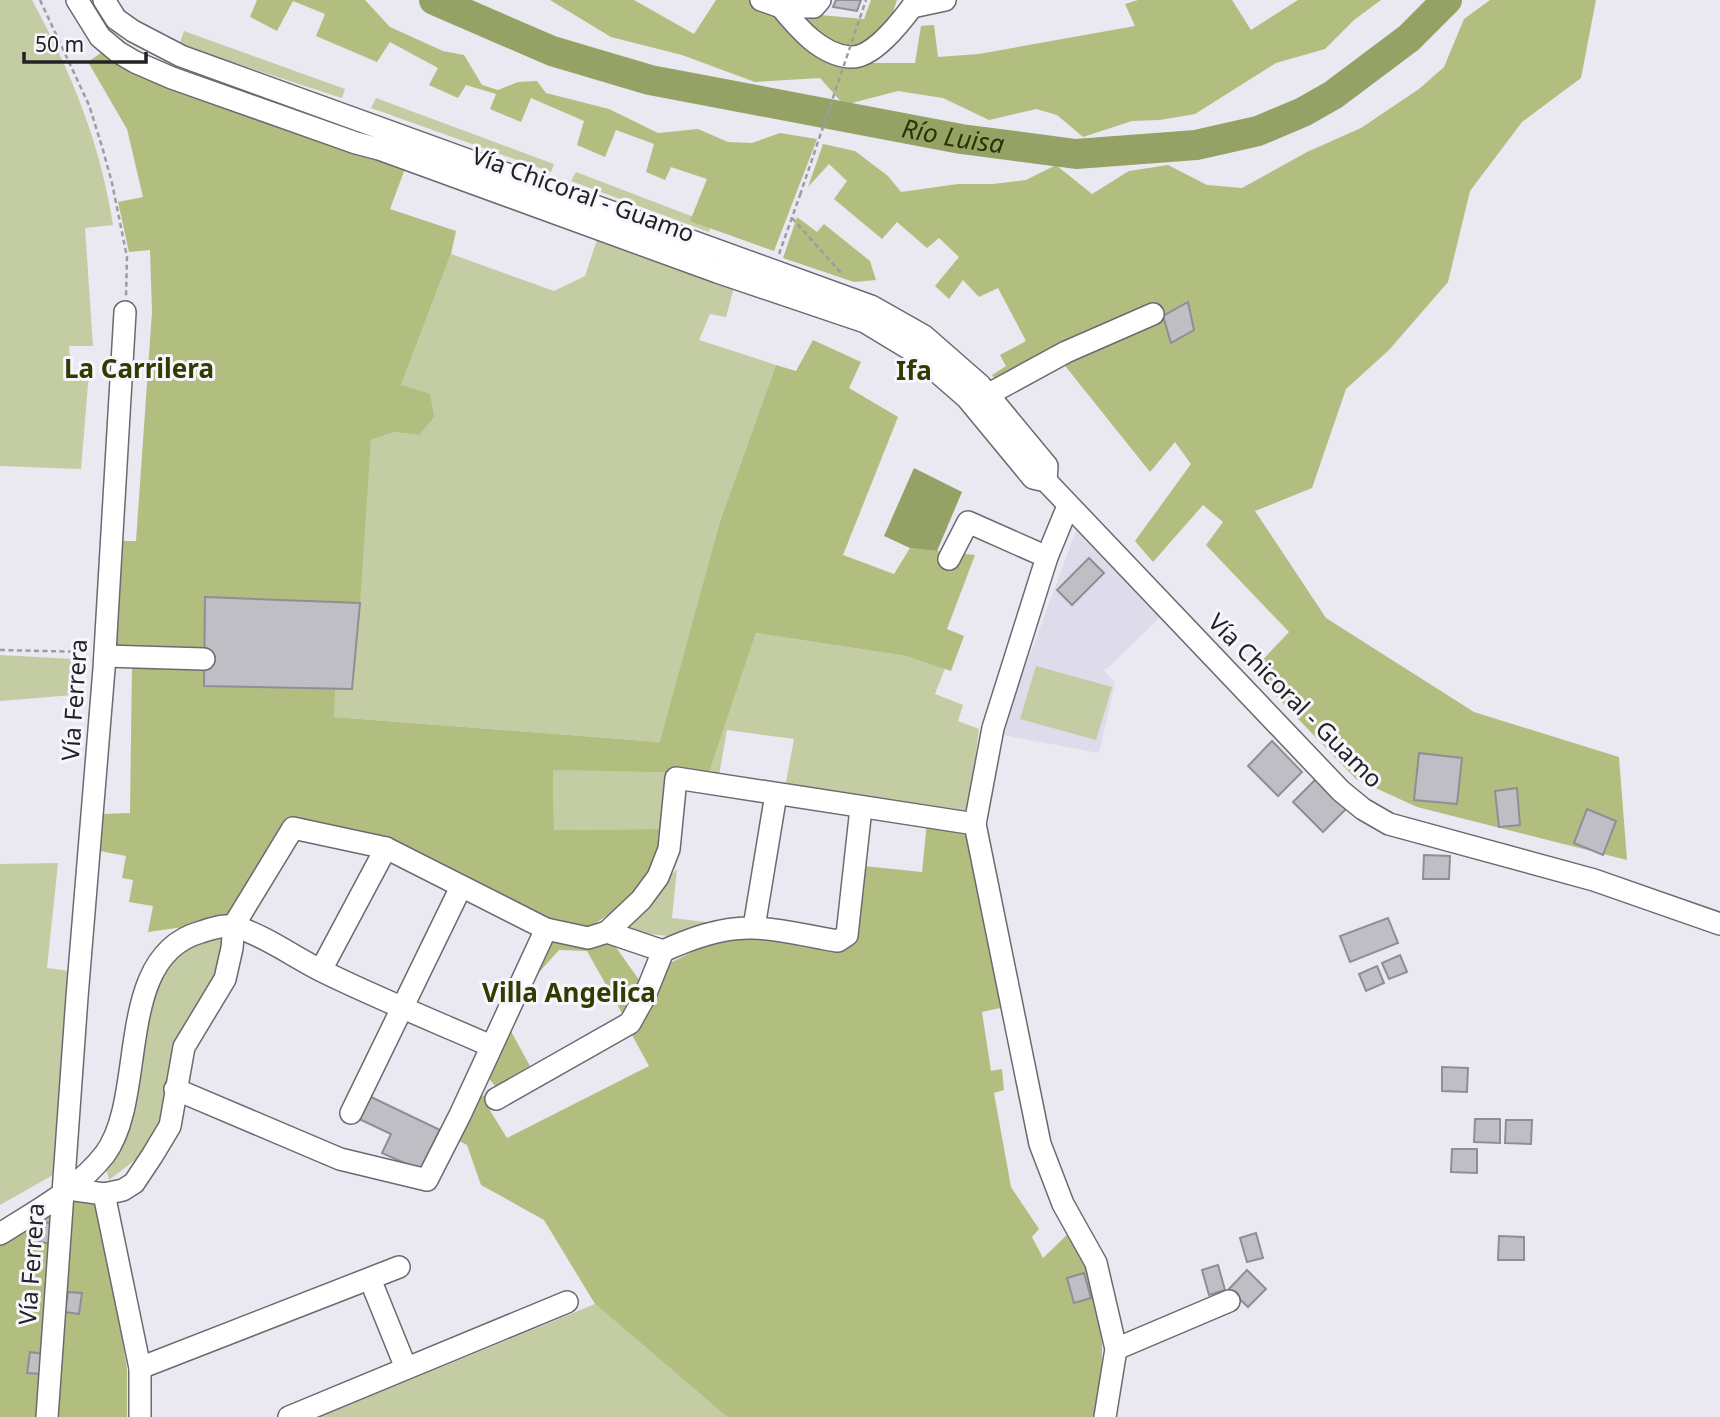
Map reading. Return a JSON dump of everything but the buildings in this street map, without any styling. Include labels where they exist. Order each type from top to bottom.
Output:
[{"type":"street","name":"Vía Chicoral - Guamo","points":[[78,0],[100,37],[118,52],[172,78],[356,143],[558,204],[823,299],[855,298],[871,306],[923,336],[979,392],[1047,466],[1046,481],[1068,506],[1341,791],[1363,809],[1389,824],[1594,880],[1720,924]]},
{"type":"street","name":"Vía Chicoral - Guamo","points":[[104,0],[116,19],[148,40],[181,56],[460,155],[558,204]]},
{"type":"street","points":[[771,4],[814,7],[820,0]]},
{"type":"street","points":[[771,4],[829,51],[852,58],[869,51],[895,30],[911,3],[945,0]]},
{"type":"street","points":[[356,143],[365,122]]},
{"type":"street","name":"Vía Chicoral - Guamo","points":[[709,258],[773,270],[823,299]]},
{"type":"street","name":"Vía Ferrera","points":[[47,1417],[66,1191],[77,997],[93,825],[125,312]]},
{"type":"street","points":[[979,392],[1153,314]]},
{"type":"street","points":[[1068,506],[1047,558],[993,728],[975,824],[1040,1144],[1063,1204],[1096,1263],[1116,1349],[1107,1416]]},
{"type":"street","points":[[949,559],[968,522],[1047,558]]},
{"type":"street","points":[[102,654],[204,659]]},
{"type":"street","points":[[66,1191],[104,1194],[123,1190],[134,1183],[170,1126],[184,1047],[225,979],[234,926],[292,828],[386,848],[546,929],[589,938],[607,932],[640,900],[658,877],[669,849],[676,778],[975,824]]},
{"type":"street","points":[[754,927],[776,794]]},
{"type":"street","points":[[607,932],[663,951],[690,939],[754,927],[838,941],[847,935],[861,808]]},
{"type":"street","points":[[321,970],[386,848]]},
{"type":"street","points":[[351,1113],[461,887]]},
{"type":"street","points":[[0,1234],[66,1191],[105,1153],[116,1134],[138,1021],[153,971],[168,950],[192,934],[234,926],[321,970],[491,1046]]},
{"type":"street","points":[[175,1089],[340,1159],[427,1180],[546,929]]},
{"type":"street","points":[[496,1099],[630,1023],[644,998],[663,951]]},
{"type":"street","points":[[104,1194],[140,1368],[140,1417]]},
{"type":"street","points":[[140,1368],[399,1267]]},
{"type":"street","points":[[370,1279],[406,1368]]},
{"type":"street","points":[[1116,1349],[1229,1301]]},
{"type":"street","points":[[289,1417],[567,1302]]},
{"type":"path","points":[[40,0],[89,105],[112,183],[127,257],[125,312]]},
{"type":"path","points":[[773,270],[866,0]]},
{"type":"path","points":[[792,218],[845,276]]},
{"type":"path","points":[[0,650],[102,654]]},
{"type":"shaded area","points":[[0,0],[32,0],[60,55],[92,137],[113,225],[85,228],[93,346],[69,346],[71,372],[89,372],[81,469],[0,466]]},
{"type":"shaded area","points":[[257,0],[365,0],[390,27],[443,51],[464,55],[482,85],[498,90],[518,82],[537,81],[546,93],[609,109],[658,133],[698,129],[728,142],[752,143],[780,133],[817,139],[774,251],[690,221],[707,179],[671,167],[665,180],[646,172],[654,144],[616,130],[605,157],[577,145],[584,121],[531,98],[521,122],[490,109],[496,94],[466,85],[458,98],[429,85],[438,68],[390,42],[377,62],[316,36],[325,14],[293,1],[277,31],[250,17]]},
{"type":"shaded area","points":[[550,0],[634,0],[694,34],[716,0],[777,0],[820,15],[864,19],[871,0],[897,0],[880,32],[873,63],[915,63],[921,26],[934,25],[938,57],[979,54],[1135,26],[1125,4],[1138,0],[1232,0],[1251,30],[1298,0],[1381,0],[1354,20],[1325,49],[1276,63],[1195,114],[1132,121],[1083,137],[1057,115],[1036,109],[989,120],[943,98],[898,91],[844,105],[820,78],[755,82],[682,55],[611,37]]},
{"type":"shaded area","points":[[1490,0],[1596,0],[1581,78],[1522,122],[1470,191],[1448,282],[1389,350],[1346,389],[1312,488],[1255,511],[1326,618],[1474,712],[1619,757],[1627,860],[1417,807],[1356,779],[1252,671],[1289,632],[1206,545],[1223,522],[1203,505],[1153,562],[1135,541],[1191,464],[1175,442],[1150,472],[1058,357],[1005,390],[992,375],[1006,366],[1000,355],[1026,341],[998,288],[979,297],[963,280],[949,299],[935,286],[959,257],[939,238],[927,248],[897,222],[882,239],[834,199],[847,181],[829,164],[808,187],[823,144],[855,151],[888,176],[901,192],[958,184],[1026,180],[1056,165],[1092,194],[1129,171],[1168,165],[1207,185],[1242,188],[1307,152],[1361,128],[1419,89],[1444,67],[1464,19]]},
{"type":"shaded area","points":[[184,31],[345,89],[342,98],[194,50],[180,43]]},
{"type":"shaded area","points":[[105,50],[406,166],[390,209],[456,231],[451,254],[401,385],[430,394],[434,417],[419,435],[394,432],[371,440],[360,603],[205,598],[204,653],[109,652],[112,541],[136,541],[152,312],[150,250],[129,252],[118,202],[143,197],[127,129],[88,62]]},
{"type":"shaded area","points":[[376,98],[554,164],[551,172],[371,108]]},
{"type":"shaded area","points":[[576,172],[712,224],[709,232],[571,181]]},
{"type":"shaded area","points":[[797,217],[817,232],[824,224],[870,261],[876,280],[854,282],[783,258]]},
{"type":"shaded area","points":[[599,234],[736,280],[726,317],[710,314],[699,340],[776,365],[720,521],[661,742],[334,717],[331,689],[352,689],[371,440],[394,432],[419,435],[401,385],[451,254],[554,291],[585,276]]},
{"type":"shaded area","points":[[813,340],[861,362],[849,388],[898,417],[843,555],[894,574],[910,548],[975,555],[947,629],[964,636],[951,671],[906,656],[756,633],[709,773],[553,770],[554,830],[660,829],[659,852],[648,878],[630,898],[584,931],[544,924],[387,842],[292,823],[233,920],[148,932],[153,906],[129,902],[133,880],[122,878],[126,856],[100,851],[103,814],[130,813],[132,663],[204,664],[204,686],[335,689],[334,717],[660,742],[720,521],[776,365],[796,371]]},
{"type":"shaded area","points":[[914,468],[962,492],[937,551],[910,548],[884,536]]},
{"type":"shaded area","points":[[1076,531],[1161,616],[1107,669],[1103,669],[1115,683],[1099,753],[1003,735]]},
{"type":"shaded area","points":[[756,633],[906,656],[945,668],[935,694],[963,705],[958,721],[979,729],[968,814],[785,787],[794,739],[727,730],[719,775],[709,773]]},
{"type":"shaded area","points":[[0,655],[73,659],[73,695],[0,701]]},
{"type":"shaded area","points":[[1036,666],[1112,687],[1096,740],[1020,719]]},
{"type":"shaded area","points":[[553,770],[668,771],[660,829],[554,830]]},
{"type":"shaded area","points":[[927,822],[970,828],[1005,1007],[982,1012],[991,1071],[1002,1069],[1004,1090],[994,1093],[1011,1187],[1039,1229],[1032,1237],[1043,1258],[1069,1233],[1089,1276],[1098,1306],[1102,1337],[1095,1414],[1092,1417],[727,1417],[595,1304],[544,1220],[481,1185],[467,1145],[452,1137],[474,1091],[492,1100],[486,1104],[507,1138],[649,1066],[627,1026],[668,964],[733,932],[839,946],[863,866],[922,872]]},
{"type":"shaded area","points":[[58,863],[47,968],[69,971],[60,1171],[0,1205],[0,864]]},
{"type":"shaded area","points":[[677,869],[672,918],[714,923],[667,936],[617,930]]},
{"type":"shaded area","points":[[230,933],[165,1121],[144,1153],[109,1180],[104,1159],[155,981],[176,953],[202,940]]},
{"type":"shaded area","points":[[551,936],[610,939],[642,984],[623,1015],[587,951],[559,950],[533,979]]},
{"type":"shaded area","points":[[508,1026],[530,1066],[496,1087],[485,1074]]},
{"type":"shaded area","points":[[94,1168],[127,1369],[127,1417],[0,1417],[0,1222]]},
{"type":"shaded area","points":[[595,1304],[727,1417],[320,1417]]},
{"type":"waterway","name":"Río Luisa","points":[[434,0],[552,51],[650,80],[961,139],[1076,154],[1196,145],[1258,131],[1303,112],[1333,95],[1409,38],[1447,0]]},
{"type":"district","name":"La Carrilera","points":[[139,369]]},
{"type":"district","name":"Ifa","points":[[914,371]]},
{"type":"district","name":"Villa Angelica","points":[[569,993]]}]
